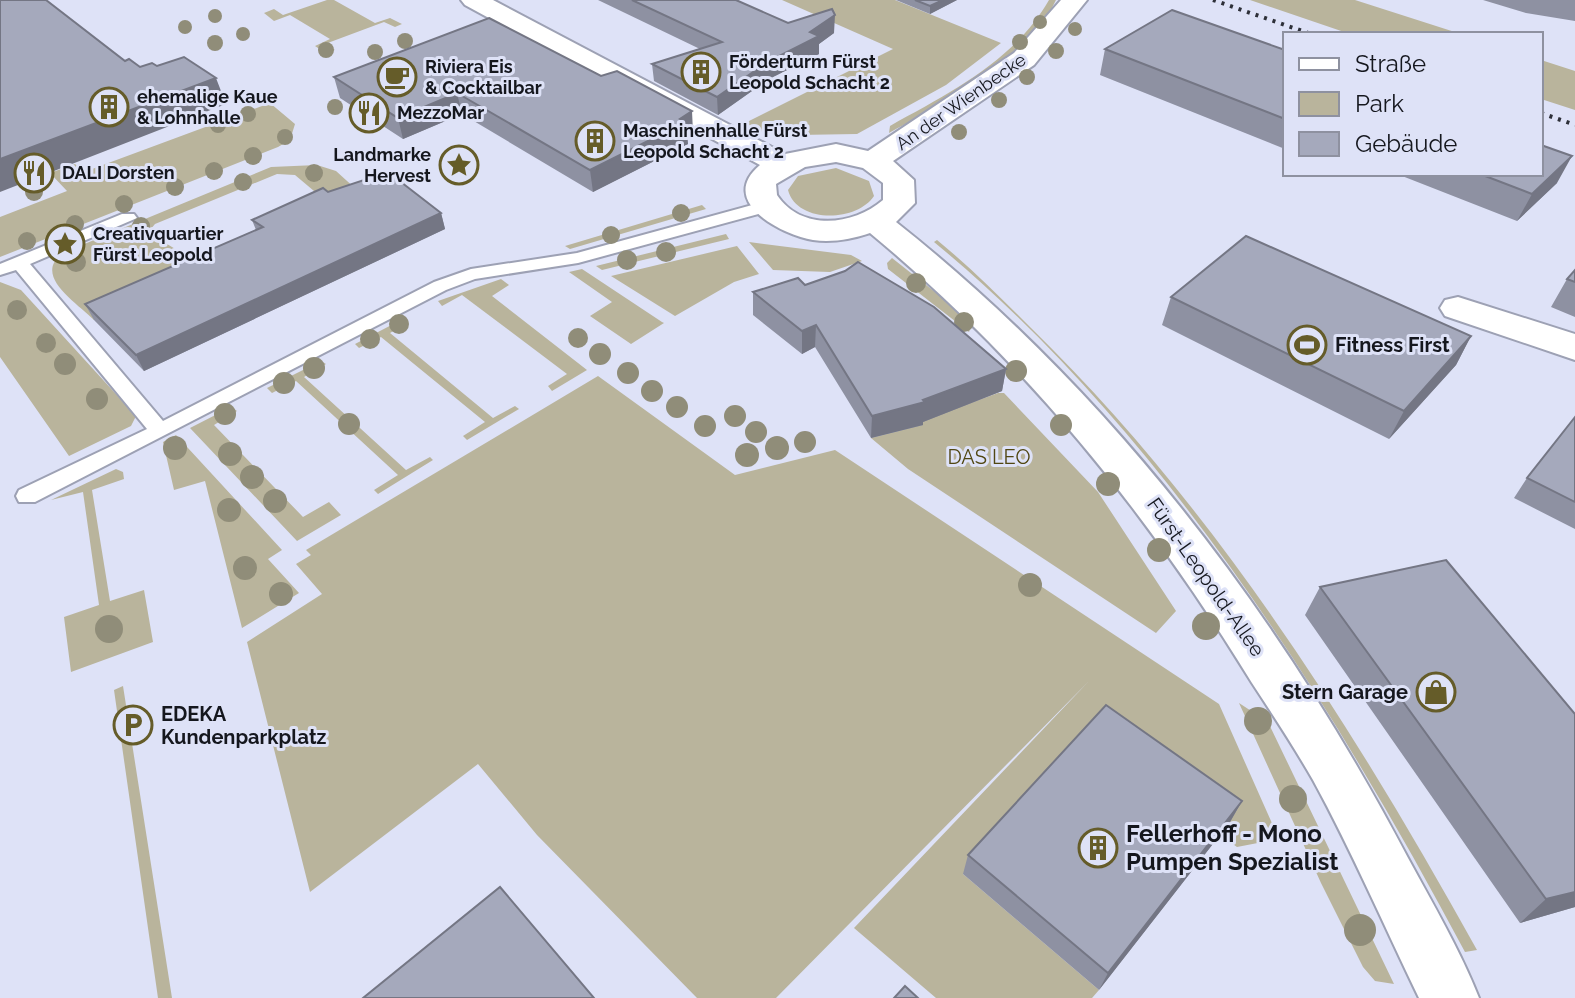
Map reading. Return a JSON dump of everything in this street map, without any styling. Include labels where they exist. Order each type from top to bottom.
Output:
[{"type":"street","points":[[474,0],[781,164]]},
{"type":"street","name":"An der Wienbecke","points":[[873,161],[1024,59],[1074,0]]},
{"type":"street","points":[[816,154],[855,156],[873,161],[898,180],[901,191],[899,203],[876,222],[831,231],[807,228],[786,221],[767,206],[761,186],[768,174],[781,164],[816,154]]},
{"type":"street","name":"Fürst-Leopold-Allee","points":[[876,222],[992,317],[1058,385],[1151,496],[1195,557],[1330,764],[1450,998]]},
{"type":"street","points":[[1458,308],[1544,334],[1575,348]]},
{"type":"lane","points":[[27,496],[440,286],[471,274],[573,260],[767,206]]},
{"type":"lane","points":[[0,270],[128,218]]},
{"type":"lane","points":[[19,262],[159,430]]},
{"type":"green space","points":[[334,0],[375,23],[390,18],[402,24],[395,27],[384,22],[325,44],[335,50],[324,52],[315,46],[330,39],[290,15],[274,21],[264,13],[274,9],[283,15]]},
{"type":"green space","points":[[782,0],[895,0],[1001,43],[946,85],[857,134],[797,135],[775,128],[764,133],[745,123],[893,49]]},
{"type":"green space","points":[[1049,0],[1056,0],[1042,23],[1005,62],[960,94],[889,133],[890,126],[958,88],[999,58],[1018,41]]},
{"type":"green space","points":[[1250,0],[1355,0],[1455,32],[1344,32]]},
{"type":"green space","points":[[1543,61],[1575,71],[1575,110],[1543,100]]},
{"type":"green space","points":[[270,103],[295,124],[290,140],[278,147],[0,257],[0,217],[67,191],[50,173],[75,164],[84,172]]},
{"type":"green space","points":[[317,165],[336,171],[357,190],[333,207],[295,175],[277,174],[155,224],[150,230],[152,235],[197,262],[168,287],[94,320],[60,288],[54,278],[52,269],[55,260],[65,252],[271,167]]},
{"type":"green space","points":[[836,168],[869,181],[874,196],[866,205],[855,211],[828,216],[803,209],[794,201],[788,190],[798,176]]},
{"type":"green space","points":[[702,205],[706,209],[570,249],[565,246]]},
{"type":"green space","points":[[726,234],[729,239],[602,270],[596,266]]},
{"type":"green space","points":[[937,240],[996,293],[1097,396],[1160,468],[1220,544],[1330,702],[1477,950],[1465,952],[1356,760],[1297,664],[1233,571],[1165,481],[1093,395],[1016,315],[934,242]]},
{"type":"green space","points":[[749,242],[851,255],[862,261],[830,272],[773,270]]},
{"type":"green space","points":[[737,246],[759,274],[734,282],[675,316],[611,276]]},
{"type":"green space","points":[[892,258],[973,322],[969,332],[888,269],[887,263]]},
{"type":"green space","points":[[582,269],[664,323],[631,344],[590,316],[612,302],[569,272]]},
{"type":"green space","points":[[501,279],[509,285],[492,296],[587,370],[552,391],[548,386],[567,374],[462,295],[442,306],[438,301]]},
{"type":"green space","points":[[0,282],[21,290],[136,416],[131,426],[69,456],[0,357]]},
{"type":"green space","points":[[403,319],[409,322],[390,333],[493,418],[515,406],[519,409],[467,440],[463,436],[485,422],[381,337],[359,348],[355,344]]},
{"type":"green space","points":[[321,361],[326,364],[304,377],[406,470],[430,457],[433,460],[378,494],[374,490],[398,475],[296,381],[272,393],[267,388]]},
{"type":"green space","points":[[598,376],[735,475],[835,450],[1219,704],[1279,839],[1237,847],[1220,835],[963,874],[1099,990],[1092,998],[936,998],[854,928],[1089,681],[776,998],[697,998],[537,835],[478,764],[310,892],[247,642],[322,594],[296,564],[311,555],[306,550]]},
{"type":"green space","name":"DAS LEO","points":[[1004,393],[1098,492],[1176,611],[1156,633],[908,469],[871,438],[922,425],[917,418],[960,401],[965,405]]},
{"type":"green space","points":[[231,407],[237,411],[214,425],[303,517],[329,502],[341,515],[297,541],[190,428]]},
{"type":"green space","points":[[176,435],[282,550],[268,559],[299,593],[242,628],[205,481],[174,490],[163,442]]},
{"type":"green space","points":[[116,469],[123,472],[124,479],[92,490],[110,601],[144,590],[153,642],[71,672],[64,617],[99,605],[83,492],[51,500]]},
{"type":"green space","points":[[123,686],[172,998],[158,998],[114,690]]},
{"type":"green space","points":[[1239,703],[1268,722],[1394,984],[1375,981],[1363,967]]},
{"type":"building","name":"ehemalige Kaue & Lohnhalle","points":[[0,0],[46,0],[125,61],[129,59],[140,67],[152,63],[157,66],[184,57],[216,78],[0,159]]},
{"type":"building","points":[[632,0],[736,0],[788,23],[832,9],[835,15],[810,32],[819,36],[769,61],[717,97],[652,64],[722,42]]},
{"type":"building","points":[[915,0],[943,0],[930,6]]},
{"type":"building","points":[[1172,10],[1283,49],[1283,118],[1105,49]]},
{"type":"building","points":[[489,18],[601,76],[617,71],[692,111],[680,119],[686,122],[590,170],[457,93],[398,118],[334,77]]},
{"type":"building","points":[[1543,146],[1572,156],[1532,194],[1485,176],[1543,176]]},
{"type":"building","points":[[388,172],[441,213],[136,355],[85,304],[263,227],[252,220],[323,188],[328,192]]},
{"type":"building","name":"Fitness First","points":[[1246,236],[1471,336],[1404,411],[1171,297]]},
{"type":"building","name":"DAS LEO","points":[[858,262],[934,307],[1006,369],[923,400],[925,402],[872,416],[816,325],[802,331],[753,292],[798,278],[805,285],[845,271]]},
{"type":"building","points":[[1575,270],[1575,282],[1567,279]]},
{"type":"building","points":[[1575,417],[1575,502],[1527,478]]},
{"type":"building","name":"Stern Garage","points":[[1446,560],[1575,714],[1575,892],[1546,899],[1320,587]]},
{"type":"building","name":"Fellerhoff - Mono Pumpen Spezialist","points":[[1106,705],[1242,801],[1108,973],[968,855]]},
{"type":"building","points":[[500,887],[594,998],[363,998]]},
{"type":"building","points":[[905,986],[918,998],[894,998]]},
{"type":"railway","points":[[1213,0],[1305,32]]},
{"type":"railway","points":[[1543,114],[1575,125]]},
{"type":"place","name":"Förderturm Fürst Leopold Schacht 2","points":[[701,72]]},
{"type":"place","name":"Riviera Eis & Cocktailbar","points":[[397,77]]},
{"type":"place","name":"ehemalige Kaue & Lohnhalle","points":[[109,107]]},
{"type":"place","name":"MezzoMar","points":[[369,113]]},
{"type":"place","name":"Maschinenhalle Fürst Leopold Schacht 2","points":[[595,141]]},
{"type":"place","name":"Landmarke Hervest","points":[[459,165]]},
{"type":"place","name":"DALI Dorsten","points":[[34,173]]},
{"type":"place","name":"Creativquartier Fürst Leopold","points":[[65,244]]},
{"type":"place","name":"Fitness First","points":[[1307,345]]},
{"type":"place","name":"Stern Garage","points":[[1436,692]]},
{"type":"place","name":"EDEKA Kundenparkplatz","points":[[133,725]]},
{"type":"place","name":"Fellerhoff - Mono Pumpen Spezialist","points":[[1098,848]]}]
